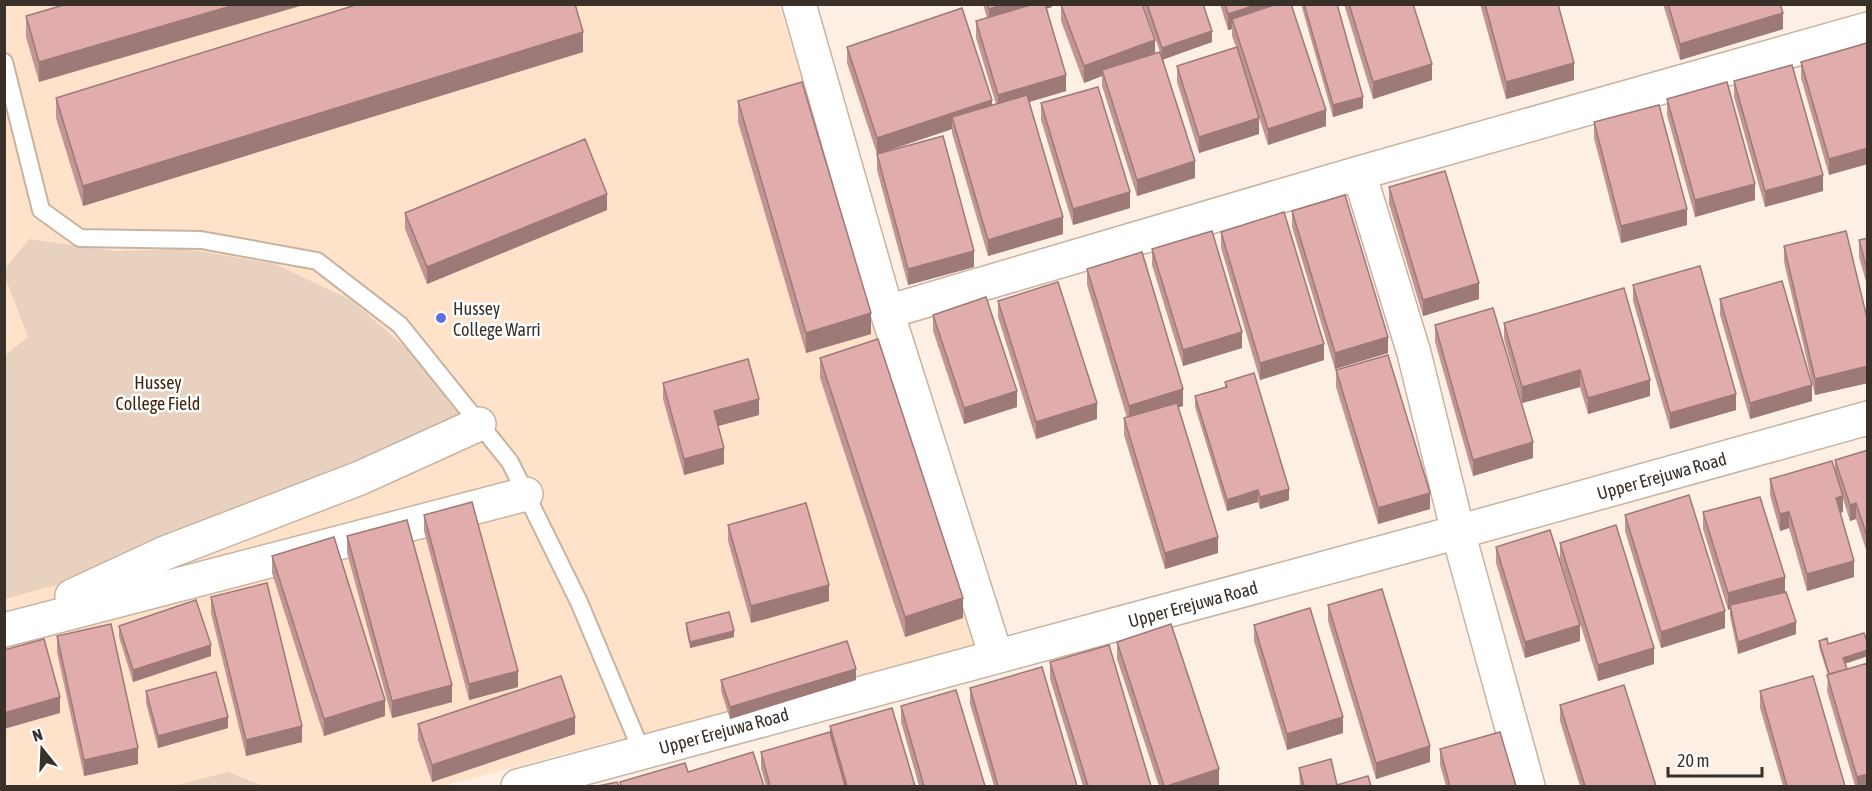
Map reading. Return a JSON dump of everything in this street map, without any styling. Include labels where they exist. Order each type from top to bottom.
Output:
[{"type":"street","points":[[799,4],[887,312],[996,656]]},
{"type":"street","points":[[887,312],[1359,173],[1868,29]]},
{"type":"street","points":[[1359,173],[1414,353],[1458,532],[1528,786]]},
{"type":"street","name":"Upper Erejuwa Road","points":[[518,786],[1458,532],[1868,418]]},
{"type":"street","points":[[4,617],[73,596],[165,554],[360,478],[479,424]]},
{"type":"street","points":[[4,630],[526,494]]},
{"type":"lane","points":[[4,62],[40,210],[80,238],[201,240],[317,261],[400,325],[510,462],[579,602],[642,752]]},
{"type":"shaded area","name":"Hussey College Warri","points":[[5,5],[779,5],[976,631],[980,653],[667,738],[609,742],[443,786],[5,786]]},
{"type":"green space","name":"Hussey College Field","points":[[29,239],[115,251],[186,249],[275,264],[351,300],[411,352],[470,423],[75,580],[5,599],[5,355],[28,337],[5,277],[5,269]]},
{"type":"green space","points":[[228,772],[263,786],[173,786]]},
{"type":"building","points":[[67,4],[238,4],[39,62],[26,16]]},
{"type":"building","points":[[359,4],[575,4],[583,32],[83,186],[56,98]]},
{"type":"building","points":[[987,4],[1004,4],[989,9]]},
{"type":"building","points":[[1034,4],[1045,4],[1066,75],[998,95],[976,21]]},
{"type":"building","points":[[1142,4],[1155,40],[1084,66],[1061,5]]},
{"type":"building","points":[[1147,4],[1203,4],[1212,31],[1162,48]]},
{"type":"building","points":[[1225,4],[1259,4],[1228,14]]},
{"type":"building","points":[[1277,4],[1291,4],[1326,110],[1268,129],[1232,19]]},
{"type":"building","points":[[1304,4],[1337,4],[1363,97],[1333,105]]},
{"type":"building","points":[[1349,4],[1413,4],[1432,64],[1373,82]]},
{"type":"building","points":[[1485,4],[1558,4],[1574,63],[1506,82]]},
{"type":"building","points":[[1668,4],[1780,4],[1783,13],[1680,44]]},
{"type":"building","points":[[962,8],[992,100],[877,138],[847,47]]},
{"type":"building","points":[[1867,43],[1868,148],[1829,159],[1801,62]]},
{"type":"building","points":[[1237,47],[1259,118],[1199,137],[1177,66]]},
{"type":"building","points":[[1160,52],[1195,161],[1137,180],[1102,70]]},
{"type":"building","points":[[1792,65],[1823,175],[1765,191],[1734,81]]},
{"type":"building","points":[[802,82],[871,313],[806,333],[738,101]]},
{"type":"building","points":[[1727,82],[1755,184],[1695,200],[1667,99]]},
{"type":"building","points":[[1098,87],[1130,192],[1073,209],[1041,103]]},
{"type":"building","points":[[1027,95],[1063,217],[988,240],[952,117]]},
{"type":"building","points":[[1659,105],[1687,209],[1621,226],[1594,122]]},
{"type":"building","points":[[943,136],[974,251],[908,269],[877,154]]},
{"type":"building","points":[[585,139],[607,194],[427,267],[405,213]]},
{"type":"building","points":[[1445,171],[1479,283],[1423,300],[1389,187]]},
{"type":"building","points":[[1345,195],[1388,337],[1335,353],[1292,211]]},
{"type":"building","points":[[1284,212],[1324,344],[1260,363],[1221,232]]},
{"type":"building","points":[[1212,231],[1242,332],[1183,350],[1152,249]]},
{"type":"building","points":[[1846,231],[1868,322],[1868,366],[1815,379],[1784,246]]},
{"type":"building","points":[[1868,238],[1868,273],[1859,240]]},
{"type":"building","points":[[1142,252],[1183,389],[1129,406],[1087,269]]},
{"type":"building","points":[[1700,266],[1736,394],[1670,413],[1633,285]]},
{"type":"building","points":[[1782,281],[1812,385],[1750,403],[1720,299]]},
{"type":"building","points":[[1058,282],[1097,403],[1036,422],[998,301]]},
{"type":"building","points":[[1624,288],[1650,380],[1588,398],[1580,370],[1522,387],[1504,323]]},
{"type":"building","points":[[986,297],[1017,391],[964,408],[933,315]]},
{"type":"building","points":[[1493,308],[1533,442],[1473,460],[1435,325]]},
{"type":"building","points":[[878,339],[963,598],[905,617],[820,358]]},
{"type":"building","points":[[1388,355],[1430,493],[1378,508],[1336,370]]},
{"type":"building","points":[[748,359],[759,399],[714,411],[724,448],[684,459],[663,383]]},
{"type":"building","points":[[1254,373],[1289,489],[1260,497],[1258,490],[1227,500],[1195,396],[1227,387],[1225,382]]},
{"type":"building","points":[[1177,403],[1218,537],[1165,553],[1124,418]]},
{"type":"building","points":[[1868,450],[1868,539],[1856,503],[1850,505],[1835,460]]},
{"type":"building","points":[[1832,461],[1843,496],[1836,498],[1854,561],[1807,574],[1789,512],[1780,514],[1770,479]]},
{"type":"building","points":[[1689,495],[1725,611],[1661,632],[1625,515]]},
{"type":"building","points":[[1760,497],[1785,577],[1728,593],[1703,512]]},
{"type":"building","points":[[472,502],[518,671],[469,684],[424,515]]},
{"type":"building","points":[[806,503],[829,585],[751,606],[728,525]]},
{"type":"building","points":[[407,520],[452,685],[392,701],[347,536]]},
{"type":"building","points":[[1616,525],[1654,648],[1598,665],[1560,543]]},
{"type":"building","points":[[1550,530],[1580,625],[1525,642],[1496,547]]},
{"type":"building","points":[[334,537],[385,700],[324,719],[272,556]]},
{"type":"building","points":[[267,583],[302,726],[246,740],[211,597]]},
{"type":"building","points":[[1382,589],[1430,746],[1376,763],[1328,605]]},
{"type":"building","points":[[1786,592],[1796,622],[1738,642],[1730,605]]},
{"type":"building","points":[[196,600],[211,645],[133,670],[119,626]]},
{"type":"building","points":[[1310,608],[1343,717],[1287,734],[1254,625]]},
{"type":"building","points":[[729,612],[734,631],[690,642],[686,623]]},
{"type":"building","points":[[111,624],[138,748],[84,760],[57,636]]},
{"type":"building","points":[[1171,624],[1219,769],[1164,786],[1117,642]]},
{"type":"building","points":[[1864,633],[1868,650],[1843,658],[1847,669],[1829,674],[1819,641],[1827,638],[1828,644]]},
{"type":"building","points":[[44,639],[60,697],[4,713],[4,650]]},
{"type":"building","points":[[847,641],[856,669],[730,707],[721,680]]},
{"type":"building","points":[[1109,645],[1151,786],[1088,786],[1050,662]]},
{"type":"building","points":[[1868,663],[1868,774],[1857,777],[1827,675]]},
{"type":"building","points":[[1042,667],[1077,786],[998,786],[970,688]]},
{"type":"building","points":[[216,672],[228,717],[158,736],[146,691]]},
{"type":"building","points":[[561,676],[575,717],[432,765],[418,724]]},
{"type":"building","points":[[1813,676],[1845,786],[1787,786],[1760,691]]},
{"type":"building","points":[[1624,685],[1656,786],[1585,786],[1560,705]]},
{"type":"building","points":[[956,690],[985,786],[924,786],[901,706]]},
{"type":"building","points":[[892,708],[915,786],[847,786],[830,726]]},
{"type":"building","points":[[830,732],[845,786],[770,786],[761,752]]},
{"type":"building","points":[[1500,732],[1516,786],[1450,786],[1440,749]]},
{"type":"building","points":[[753,752],[764,786],[621,786],[620,782],[685,763],[688,772]]},
{"type":"building","points":[[1331,759],[1337,785],[1368,776],[1371,786],[1304,786],[1299,768]]},
{"type":"building","points":[[617,782],[619,786],[598,786]]},
{"type":"place","name":"Hussey College Warri","points":[[441,318]]}]
